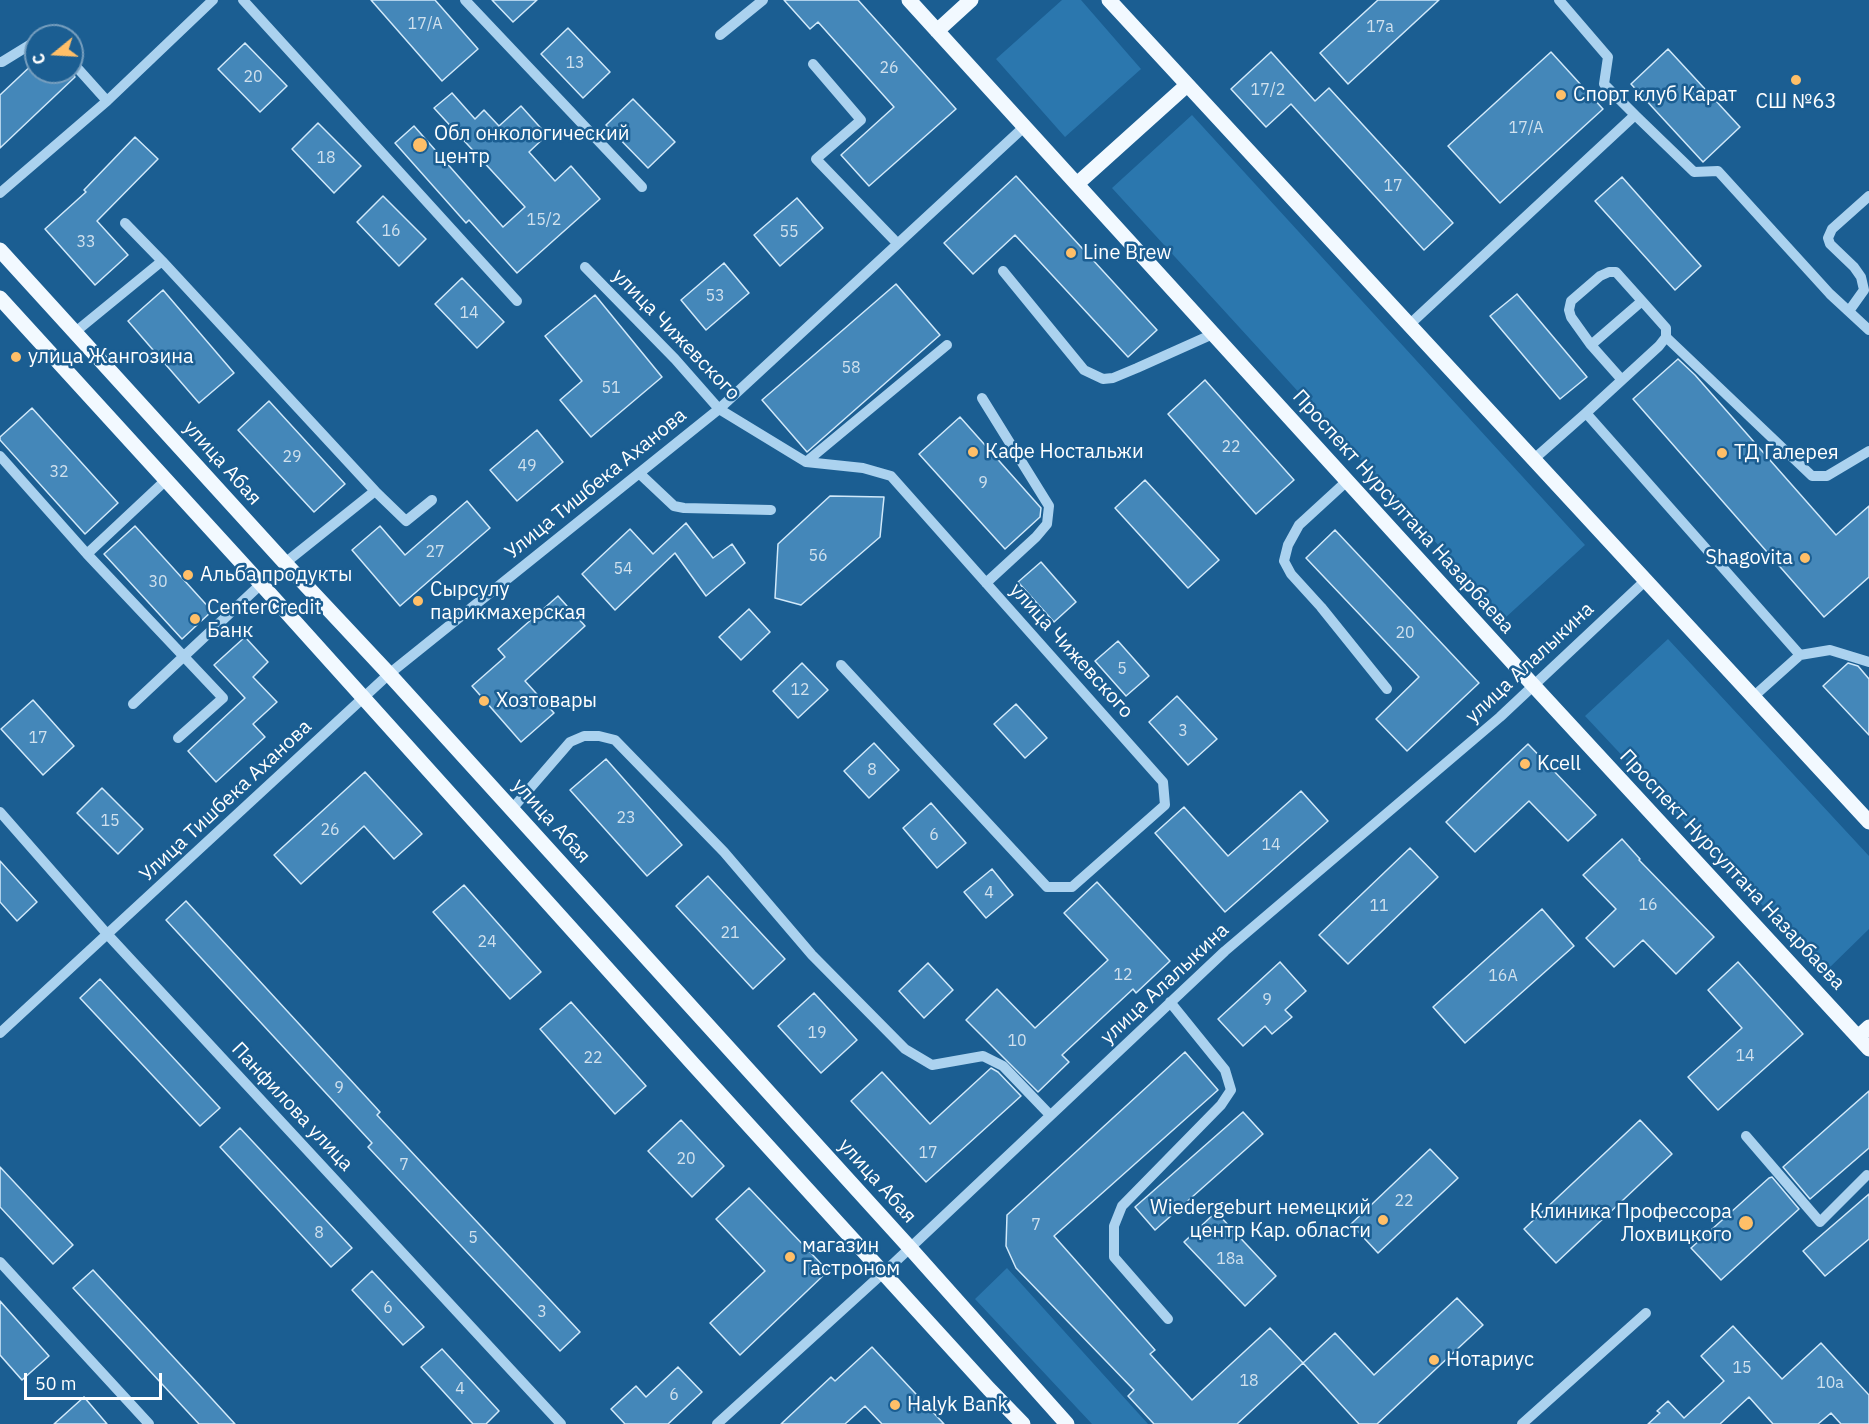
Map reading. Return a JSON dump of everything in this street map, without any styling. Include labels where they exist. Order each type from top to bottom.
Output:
[{"type":"main road","name":"Проспект Нурсултана Назарбаева","points":[[909,0],[1533,685],[1863,1032],[1869,1049]]},
{"type":"main road","points":[[937,31],[971,0]]},
{"type":"main road","points":[[1109,0],[1869,822]]},
{"type":"main road","points":[[1077,184],[1187,85]]},
{"type":"main road","name":"улица Абая","points":[[0,250],[512,809],[1067,1424]]},
{"type":"main road","points":[[0,298],[883,1273],[1023,1424]]},
{"type":"street","points":[[0,193],[107,101],[213,0]]},
{"type":"street","points":[[243,0],[517,301]]},
{"type":"street","points":[[465,0],[642,187]]},
{"type":"street","points":[[720,35],[763,0]]},
{"type":"street","points":[[1559,0],[1608,57],[1604,84],[1694,172],[1718,171],[1869,330]]},
{"type":"street","points":[[0,62],[24,48]]},
{"type":"street","points":[[813,64],[861,120],[816,159],[897,243]]},
{"type":"street","points":[[84,75],[107,101]]},
{"type":"street","points":[[1409,325],[1635,115]]},
{"type":"street","name":"Улица Тишбека Аханова","points":[[0,1033],[389,674],[719,409],[1024,127]]},
{"type":"street","points":[[1849,311],[1864,290],[1861,277],[1830,244],[1828,238],[1832,229],[1869,196]]},
{"type":"street","points":[[125,223],[375,491],[406,521],[432,500]]},
{"type":"street","points":[[74,333],[162,261]]},
{"type":"street","name":"улица Чижевского","points":[[585,267],[675,359],[719,409],[806,462],[863,468],[891,476],[1164,782],[1166,805],[1072,887],[1047,887],[841,665]]},
{"type":"street","points":[[1003,271],[1084,370],[1103,380],[1121,375],[1213,334]]},
{"type":"street","points":[[1534,459],[1586,413],[1622,380],[1659,346],[1666,337],[1666,328],[1616,272],[1609,272],[1600,276],[1571,302],[1569,310],[1571,317],[1591,345],[1622,380]]},
{"type":"street","points":[[1591,345],[1642,301]]},
{"type":"street","points":[[1666,337],[1812,476],[1827,476],[1869,451]]},
{"type":"street","points":[[806,462],[947,345]]},
{"type":"street","points":[[982,398],[1049,506],[1047,524],[986,583]]},
{"type":"street","points":[[1586,413],[1800,655]]},
{"type":"street","points":[[0,456],[87,554],[223,698],[178,738]]},
{"type":"street","points":[[639,473],[674,506],[771,510]]},
{"type":"street","points":[[87,554],[166,480]]},
{"type":"street","points":[[1347,481],[1299,525],[1288,545],[1284,561],[1290,574],[1321,607],[1387,689]]},
{"type":"street","points":[[285,563],[375,491]]},
{"type":"street","name":"улица Алалыкина","points":[[717,1424],[910,1248],[1225,951],[1491,724],[1646,580]]},
{"type":"street","points":[[133,704],[261,584]]},
{"type":"street","points":[[1753,697],[1800,655],[1830,650],[1869,662]]},
{"type":"street","points":[[512,809],[570,742],[584,736],[599,735],[615,740],[724,852],[812,956],[905,1049],[932,1065],[983,1056],[1003,1066],[1050,1115]]},
{"type":"street","name":"Панфилова улица","points":[[0,812],[108,935],[561,1424]]},
{"type":"street","points":[[1168,1318],[1114,1257],[1114,1226],[1122,1206],[1221,1105],[1231,1090],[1225,1070],[1170,1002]]},
{"type":"street","points":[[1746,1136],[1820,1222],[1867,1175]]},
{"type":"street","points":[[0,1262],[149,1424]]},
{"type":"street","points":[[1522,1424],[1646,1314]]},
{"type":"shaded area","points":[[1062,0],[1081,0],[1141,69],[1065,137],[996,59]]},
{"type":"shaded area","points":[[1192,115],[1585,545],[1505,618],[1112,188]]},
{"type":"shaded area","points":[[1668,639],[1869,856],[1869,929],[1825,972],[1585,716]]},
{"type":"shaded area","points":[[1007,1268],[1148,1424],[1092,1424],[975,1299]]},
{"type":"building","points":[[371,0],[435,0],[478,49],[442,81]]},
{"type":"building","points":[[492,0],[537,0],[513,22]]},
{"type":"building","points":[[784,0],[858,0],[956,109],[869,186],[841,155],[894,107],[818,22],[810,29]]},
{"type":"building","points":[[1378,0],[1439,0],[1348,84],[1320,53]]},
{"type":"building","points":[[568,28],[610,72],[583,98],[541,54]]},
{"type":"building","points":[[245,43],[287,86],[260,112],[218,69]]},
{"type":"building","points":[[1668,49],[1740,127],[1703,162],[1631,84]]},
{"type":"building","points":[[1271,52],[1315,101],[1329,88],[1453,223],[1424,250],[1291,104],[1266,127],[1231,89]]},
{"type":"building","points":[[1551,52],[1603,109],[1500,203],[1448,146]]},
{"type":"building","points":[[24,72],[24,84],[68,84],[0,148],[0,95]]},
{"type":"building","points":[[452,93],[475,119],[484,110],[499,126],[521,106],[547,135],[529,152],[555,181],[571,166],[600,199],[517,273],[469,220],[466,223],[395,143],[414,126],[503,227],[525,207],[434,108]]},
{"type":"building","points":[[633,99],[675,142],[648,168],[606,125]]},
{"type":"building","points":[[318,123],[361,166],[334,193],[292,149]]},
{"type":"building","points":[[135,137],[158,159],[97,221],[128,255],[95,285],[45,229],[86,192],[84,190]]},
{"type":"building","points":[[1016,176],[1157,330],[1128,357],[1015,235],[973,274],[944,243]]},
{"type":"building","points":[[1622,177],[1701,266],[1675,290],[1595,201]]},
{"type":"building","points":[[383,196],[426,239],[399,266],[357,222]]},
{"type":"building","points":[[797,198],[823,228],[780,266],[754,235]]},
{"type":"building","points":[[724,263],[749,293],[706,330],[681,300]]},
{"type":"building","points":[[462,278],[504,322],[477,348],[435,304]]},
{"type":"building","points":[[896,284],[940,335],[807,452],[762,400]]},
{"type":"building","points":[[163,290],[234,373],[199,403],[128,321]]},
{"type":"building","points":[[1517,294],[1587,377],[1560,399],[1490,316]]},
{"type":"building","points":[[595,295],[662,377],[591,437],[560,400],[582,381],[545,336]]},
{"type":"building","name":"ТД Галерея","points":[[1678,359],[1695,375],[1836,535],[1869,506],[1869,577],[1824,617],[1633,399]]},
{"type":"building","points":[[1205,380],[1294,480],[1256,514],[1168,414]]},
{"type":"building","points":[[269,401],[345,484],[314,512],[238,430]]},
{"type":"building","points":[[32,408],[118,503],[85,534],[0,440],[0,437]]},
{"type":"building","points":[[960,417],[1041,508],[1040,517],[1005,549],[919,454]]},
{"type":"building","points":[[537,430],[563,462],[517,501],[490,470]]},
{"type":"building","points":[[1145,480],[1219,560],[1188,588],[1115,508]]},
{"type":"building","points":[[830,496],[884,497],[880,537],[801,605],[775,598],[778,544]]},
{"type":"building","points":[[467,501],[490,528],[400,606],[352,550],[380,526],[405,555]]},
{"type":"building","points":[[686,523],[713,558],[732,544],[745,563],[706,596],[675,553],[615,610],[582,574],[630,529],[653,554]]},
{"type":"building","points":[[135,526],[212,611],[182,639],[104,554]]},
{"type":"building","points":[[1335,530],[1479,683],[1407,751],[1376,719],[1419,677],[1306,558]]},
{"type":"building","points":[[1041,562],[1076,602],[1054,622],[1018,582]]},
{"type":"building","points":[[558,596],[585,626],[525,681],[554,713],[521,742],[472,686],[505,657],[498,649]]},
{"type":"building","points":[[749,609],[770,632],[741,660],[719,637]]},
{"type":"building","points":[[245,637],[268,662],[253,677],[277,702],[253,724],[265,737],[216,782],[188,751],[245,698],[214,665]]},
{"type":"building","points":[[1118,641],[1149,676],[1126,696],[1095,661]]},
{"type":"building","points":[[802,663],[828,690],[798,718],[773,691]]},
{"type":"building","points":[[1848,663],[1858,666],[1869,679],[1869,735],[1823,686]]},
{"type":"building","points":[[1177,696],[1217,739],[1188,765],[1149,722]]},
{"type":"building","points":[[33,700],[74,746],[43,775],[1,729]]},
{"type":"building","points":[[1016,704],[1047,738],[1025,758],[994,724]]},
{"type":"building","points":[[874,743],[899,770],[869,798],[844,771]]},
{"type":"building","points":[[1528,744],[1596,815],[1568,841],[1529,801],[1475,852],[1446,822]]},
{"type":"building","points":[[606,759],[682,845],[647,876],[570,790]]},
{"type":"building","points":[[365,772],[422,834],[394,859],[364,826],[301,884],[274,855]]},
{"type":"building","points":[[102,788],[143,829],[118,854],[77,813]]},
{"type":"building","points":[[1301,791],[1328,821],[1225,912],[1155,833],[1184,807],[1228,856]]},
{"type":"building","points":[[931,803],[966,843],[937,868],[903,828]]},
{"type":"building","points":[[1622,839],[1639,860],[1714,937],[1676,974],[1643,940],[1614,967],[1586,938],[1616,909],[1583,875]]},
{"type":"building","points":[[1410,848],[1438,877],[1348,964],[1319,935]]},
{"type":"building","points":[[0,861],[37,902],[17,921],[0,902]]},
{"type":"building","points":[[992,869],[1013,895],[986,918],[964,892]]},
{"type":"building","points":[[708,876],[785,959],[753,989],[676,906]]},
{"type":"building","points":[[1097,882],[1170,961],[1136,993],[1133,989],[1062,1055],[1069,1062],[1038,1092],[966,1020],[997,989],[1035,1028],[1108,960],[1064,913]]},
{"type":"building","points":[[464,885],[541,972],[510,999],[433,912]]},
{"type":"building","points":[[186,901],[380,1112],[377,1115],[580,1332],[560,1351],[368,1147],[372,1143],[166,920]]},
{"type":"building","points":[[1542,909],[1574,946],[1465,1043],[1433,1007]]},
{"type":"building","points":[[1280,962],[1306,991],[1285,1010],[1292,1017],[1272,1034],[1265,1026],[1243,1046],[1218,1019]]},
{"type":"building","points":[[1738,962],[1803,1034],[1718,1110],[1688,1077],[1742,1028],[1708,990]]},
{"type":"building","points":[[928,963],[953,990],[924,1018],[899,991]]},
{"type":"building","points":[[100,979],[220,1108],[200,1126],[80,998]]},
{"type":"building","points":[[814,993],[857,1040],[821,1073],[778,1026]]},
{"type":"building","points":[[571,1002],[646,1086],[615,1114],[540,1029]]},
{"type":"building","points":[[1185,1052],[1218,1090],[1054,1236],[1155,1350],[1150,1354],[1192,1400],[1270,1328],[1303,1363],[1237,1424],[1154,1424],[1128,1396],[1134,1390],[1016,1268],[1006,1246],[1007,1215]]},
{"type":"building","points":[[991,1068],[998,1072],[1021,1096],[926,1182],[851,1101],[882,1072],[930,1124]]},
{"type":"building","points":[[1869,1091],[1869,1148],[1810,1199],[1783,1167]]},
{"type":"building","points":[[1243,1112],[1263,1134],[1155,1230],[1135,1207]]},
{"type":"building","points":[[681,1120],[724,1166],[692,1197],[648,1151]]},
{"type":"building","points":[[1640,1120],[1672,1154],[1556,1263],[1524,1229]]},
{"type":"building","points":[[240,1128],[352,1248],[331,1267],[220,1147]]},
{"type":"building","points":[[1430,1149],[1458,1178],[1378,1253],[1351,1224]]},
{"type":"building","points":[[0,1167],[73,1245],[53,1264],[0,1207]]},
{"type":"building","points":[[1772,1177],[1799,1209],[1721,1280],[1691,1248]]},
{"type":"building","points":[[749,1188],[828,1271],[740,1355],[710,1323],[765,1271],[716,1219]]},
{"type":"building","points":[[1869,1194],[1869,1239],[1825,1276],[1803,1251]]},
{"type":"building","points":[[1216,1212],[1276,1276],[1245,1306],[1184,1242]]},
{"type":"building","points":[[93,1270],[235,1424],[199,1424],[73,1288]]},
{"type":"building","points":[[372,1271],[424,1327],[403,1345],[352,1290]]},
{"type":"building","points":[[1457,1298],[1483,1325],[1377,1424],[1359,1424],[1303,1363],[1335,1333],[1374,1375]]},
{"type":"building","points":[[0,1301],[49,1356],[22,1380],[0,1355]]},
{"type":"building","points":[[1733,1326],[1782,1379],[1821,1343],[1869,1395],[1869,1424],[1841,1424],[1831,1413],[1818,1424],[1773,1424],[1749,1397],[1720,1424],[1648,1424],[1660,1413],[1657,1411],[1668,1401],[1684,1418],[1724,1381],[1701,1356]]},
{"type":"building","points":[[872,1347],[944,1424],[882,1424],[865,1406],[845,1424],[781,1424],[831,1377],[835,1381]]},
{"type":"building","points":[[442,1349],[499,1411],[486,1424],[473,1424],[421,1367]]},
{"type":"building","points":[[678,1367],[702,1392],[668,1424],[625,1424],[611,1409],[636,1386],[646,1397]]},
{"type":"building","points":[[84,1397],[107,1424],[54,1424]]},
{"type":"place","name":"СШ №63","points":[[1796,80]]},
{"type":"place","name":"Спорт клуб Карат","points":[[1561,95]]},
{"type":"place","name":"Обл онкологический центр","points":[[420,145]]},
{"type":"place","name":"Line Brew","points":[[1071,253]]},
{"type":"place","name":"улица Жангозина","points":[[16,357]]},
{"type":"place","name":"Кафе Ностальжи","points":[[973,452]]},
{"type":"place","name":"ТД Галерея","points":[[1722,453]]},
{"type":"place","name":"Shagovita","points":[[1805,558]]},
{"type":"place","name":"Альба продукты","points":[[188,575]]},
{"type":"place","name":"Сырсулу парикмахерская","points":[[418,601]]},
{"type":"place","name":"CenterCredit Банк","points":[[195,619]]},
{"type":"place","name":"Хозтовары","points":[[484,701]]},
{"type":"place","name":"Kcell","points":[[1525,764]]},
{"type":"place","name":"Wiedergeburt немецкий центр Кар. области","points":[[1383,1220]]},
{"type":"place","name":"Клиника Профессора Лохвицкого","points":[[1746,1223]]},
{"type":"place","name":"магазин Гастроном","points":[[790,1257]]},
{"type":"place","name":"Нотариус","points":[[1434,1360]]},
{"type":"place","name":"Halyk Bank","points":[[895,1405]]}]
